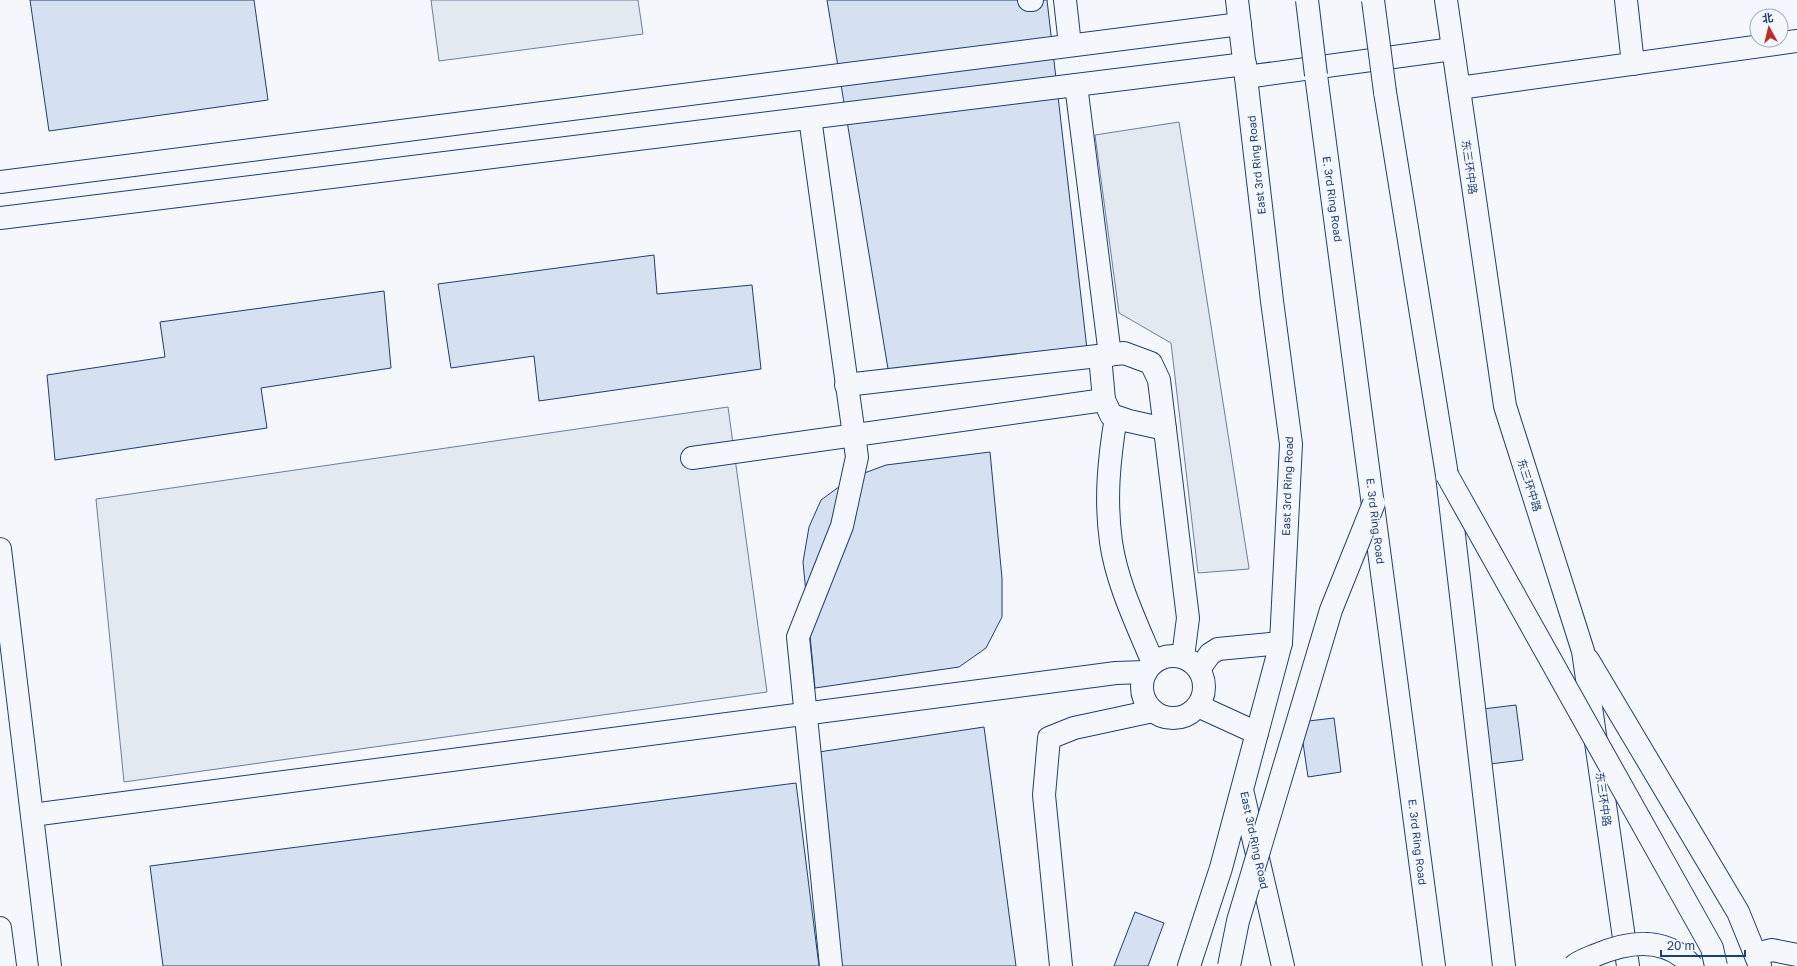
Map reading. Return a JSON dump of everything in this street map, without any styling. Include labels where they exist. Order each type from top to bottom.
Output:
[{"type":"main road","points":[[1065,0],[1070,45]]},
{"type":"main road","name":"East 3rd Ring Road","points":[[1238,0],[1272,302],[1290,444],[1281,643],[1242,790],[1283,966]]},
{"type":"main road","name":"E. 3rd Ring Road","points":[[1307,0],[1434,966]]},
{"type":"main road","points":[[1373,0],[1385,92],[1447,475],[1504,966]]},
{"type":"main road","name":"东三环中路","points":[[1446,0],[1505,406],[1583,651],[1628,966]]},
{"type":"main road","points":[[1626,0],[1633,64]]},
{"type":"main road","points":[[0,182],[1240,24]]},
{"type":"main road","points":[[1459,88],[1797,41]]},
{"type":"main road","points":[[0,218],[1076,85],[1246,71],[1453,49]]},
{"type":"main road","points":[[32,815],[1116,674],[1149,667],[1162,658],[1172,656],[1191,663],[1203,678],[1205,688],[1203,698],[1191,713],[1182,717],[1172,718],[1162,716],[1153,711],[1146,703],[1142,693],[1142,682],[1149,667],[1125,596],[1111,543],[1107,502],[1110,408],[1076,85]]},
{"type":"main road","points":[[810,118],[857,457],[842,526],[798,638],[831,966]]},
{"type":"main road","points":[[846,385],[1124,353],[1151,363],[1159,380],[1188,618],[1191,663]]},
{"type":"main road","points":[[692,458],[854,435],[1110,408],[1165,429]]},
{"type":"main road","points":[[1447,475],[1712,948],[1716,966]]},
{"type":"main road","points":[[1229,966],[1238,921],[1331,610],[1374,504]]},
{"type":"main road","points":[[0,549],[50,966]]},
{"type":"main road","points":[[1191,663],[1218,649],[1281,643]]},
{"type":"main road","points":[[1583,651],[1738,912],[1758,960],[1772,950],[1797,955]]},
{"type":"main road","points":[[1198,706],[1257,732]]},
{"type":"main road","points":[[1061,966],[1044,795],[1049,738],[1074,728],[1153,711]]},
{"type":"main road","points":[[1189,966],[1221,868],[1242,790]]},
{"type":"main road","points":[[0,928],[5,966]]},
{"type":"main road","points":[[1574,966],[1617,946],[1641,943],[1666,947],[1688,961],[1692,966]]},
{"type":"shaded area","points":[[431,0],[638,0],[643,34],[439,61]]},
{"type":"shaded area","points":[[1179,122],[1249,569],[1198,573],[1171,343],[1119,313],[1095,135]]},
{"type":"shaded area","points":[[728,407],[767,692],[124,782],[96,499]]},
{"type":"building","points":[[30,0],[254,0],[268,100],[49,131]]},
{"type":"building","points":[[827,0],[1047,0],[1088,358],[890,381]]},
{"type":"building","points":[[654,255],[657,294],[752,285],[761,369],[539,401],[534,356],[451,368],[438,284]]},
{"type":"building","points":[[384,291],[391,368],[261,388],[267,428],[55,460],[47,375],[165,357],[160,322]]},
{"type":"building","points":[[990,452],[1002,578],[1002,617],[986,648],[959,667],[815,688],[803,562],[809,527],[821,500],[851,478],[886,465]]},
{"type":"building","points":[[1516,705],[1523,760],[1490,764],[1483,709]]},
{"type":"building","points":[[1334,718],[1341,772],[1308,777],[1300,722]]},
{"type":"building","points":[[984,727],[1016,966],[841,966],[812,753]]},
{"type":"building","points":[[796,783],[819,966],[163,966],[150,866]]},
{"type":"building","points":[[1135,912],[1164,923],[1148,966],[1114,966]]}]
